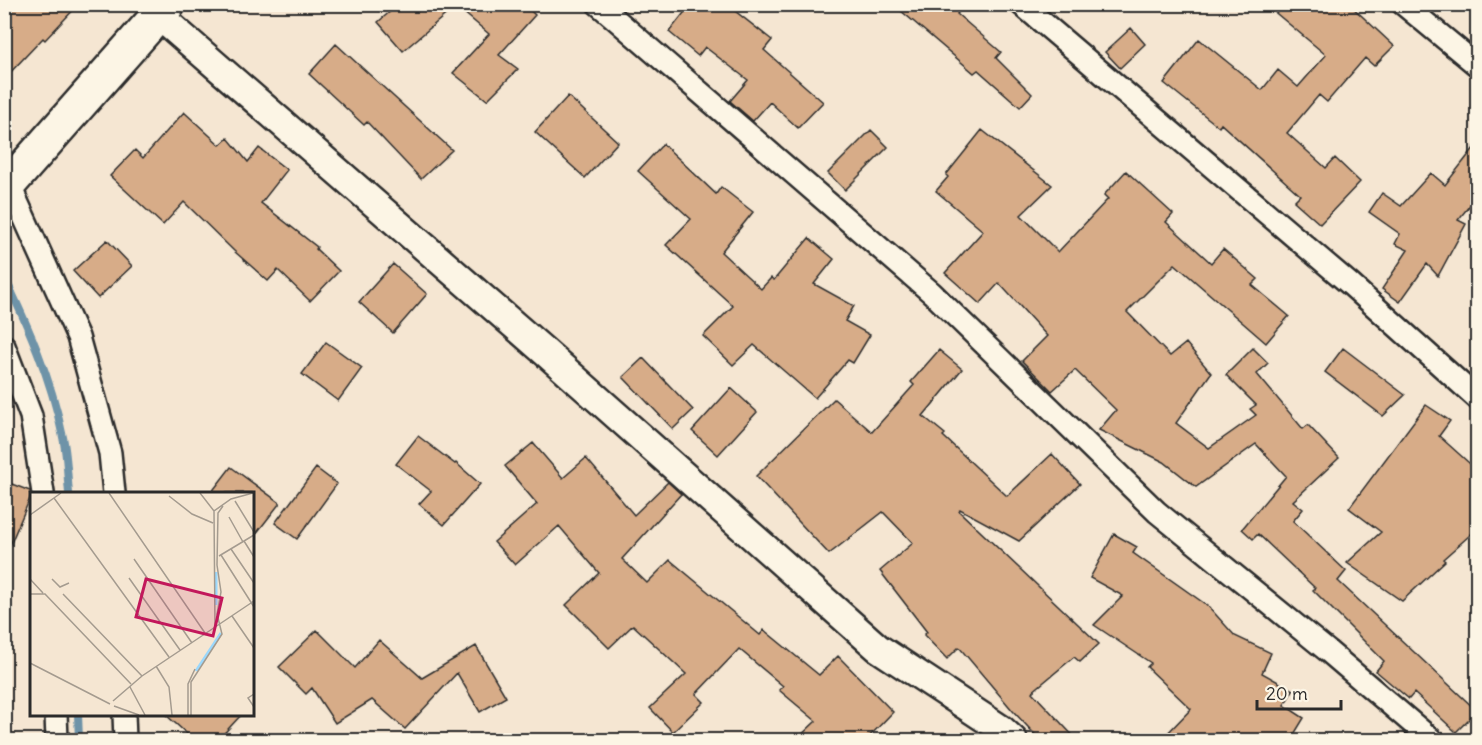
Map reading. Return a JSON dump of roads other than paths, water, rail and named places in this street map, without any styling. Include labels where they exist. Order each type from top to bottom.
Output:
[{"type":"main road","points":[[7,188],[163,10]]},
{"type":"street","points":[[598,4],[932,293],[1157,512],[1329,652],[1432,741]]},
{"type":"street","points":[[1020,4],[1351,285],[1478,399]]},
{"type":"street","points":[[1403,4],[1478,66]]},
{"type":"street","points":[[163,10],[878,648],[1001,729],[1013,741]]},
{"type":"street","points":[[7,188],[78,337],[110,453],[114,492]]},
{"type":"street","points":[[4,346],[31,416],[43,492]]},
{"type":"street","points":[[56,715],[57,741]]},
{"type":"street","points":[[124,715],[125,741]]},
{"type":"waterway","points":[[4,276],[30,333],[52,392],[65,448],[69,492]]},
{"type":"waterway","points":[[78,715],[79,740]]}]
